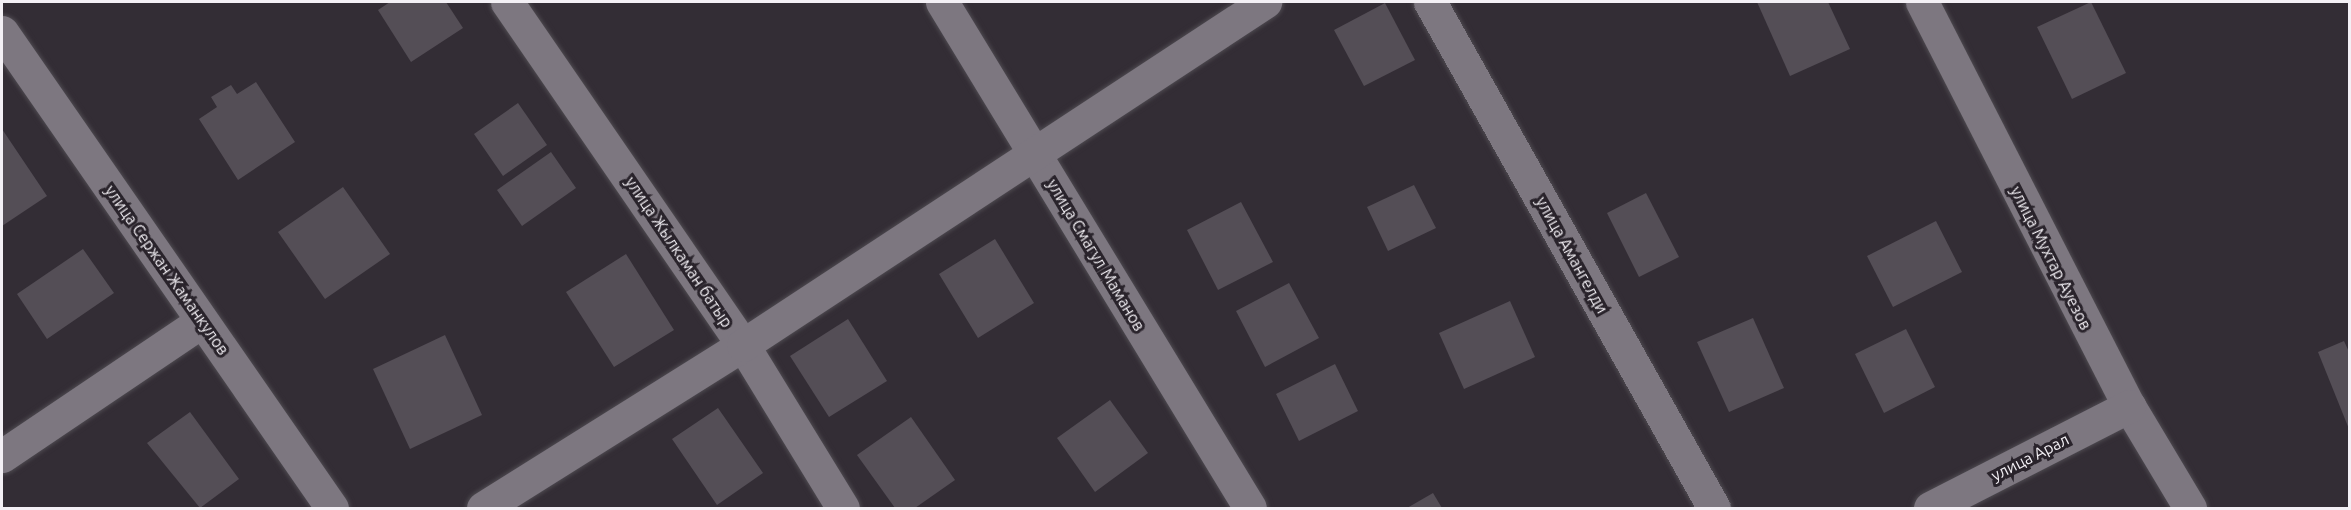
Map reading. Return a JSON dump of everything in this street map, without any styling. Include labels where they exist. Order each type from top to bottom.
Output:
[{"type":"street","name":"улица Жылкаман батыр","points":[[507,2],[743,345],[843,508]]},
{"type":"street","name":"улица Смагул Маманов","points":[[942,2],[1250,508]]},
{"type":"street","points":[[483,508],[743,345],[1265,2]]},
{"type":"street","name":"улица Амангелди","points":[[1430,2],[1714,508]]},
{"type":"street","name":"улица Мухтар Ауезов","points":[[1922,2],[2129,406],[2190,508]]},
{"type":"street","name":"улица Сержан Жаманкулов","points":[[2,32],[332,508]]},
{"type":"street","points":[[2,456],[202,321]]},
{"type":"street","name":"улица Арал","points":[[1930,508],[2129,406]]},
{"type":"building","points":[[390,2],[446,2],[463,28],[411,62],[378,10]]},
{"type":"building","points":[[1757,2],[1828,2],[1850,49],[1790,76]]},
{"type":"building","points":[[2091,2],[2126,73],[2072,99],[2037,27]]},
{"type":"building","points":[[1385,3],[1415,60],[1364,86],[1334,30]]},
{"type":"building","points":[[256,82],[295,142],[238,180],[199,119],[217,107],[211,97],[231,85],[237,94]]},
{"type":"building","points":[[518,103],[547,145],[503,176],[474,134]]},
{"type":"building","points":[[2,129],[47,196],[2,226]]},
{"type":"building","points":[[551,152],[576,188],[522,226],[497,190]]},
{"type":"building","points":[[1414,185],[1436,228],[1388,251],[1367,207]]},
{"type":"building","points":[[343,187],[390,254],[325,299],[278,232]]},
{"type":"building","points":[[1646,193],[1679,257],[1639,277],[1607,213]]},
{"type":"building","points":[[1241,202],[1273,262],[1218,290],[1187,230]]},
{"type":"building","points":[[1936,221],[1962,272],[1893,307],[1867,256]]},
{"type":"building","points":[[995,239],[1034,303],[978,338],[939,274]]},
{"type":"building","points":[[83,249],[114,293],[47,339],[17,294]]},
{"type":"building","points":[[626,254],[674,330],[614,367],[566,292]]},
{"type":"building","points":[[1289,283],[1319,338],[1265,367],[1236,311]]},
{"type":"building","points":[[1510,301],[1535,357],[1464,389],[1439,333]]},
{"type":"building","points":[[1753,318],[1784,388],[1729,412],[1697,342]]},
{"type":"building","points":[[848,319],[887,381],[829,417],[790,356]]},
{"type":"building","points":[[1906,329],[1935,387],[1884,413],[1855,354]]},
{"type":"building","points":[[445,335],[482,415],[410,449],[373,369]]},
{"type":"building","points":[[2344,341],[2350,354],[2349,429],[2318,352]]},
{"type":"building","points":[[1335,364],[1358,411],[1299,441],[1276,394]]},
{"type":"building","points":[[1110,400],[1148,453],[1095,492],[1057,438]]},
{"type":"building","points":[[718,408],[763,473],[717,505],[672,439]]},
{"type":"building","points":[[190,412],[239,479],[200,508],[147,443]]},
{"type":"building","points":[[911,417],[955,480],[915,508],[895,508],[857,455]]},
{"type":"building","points":[[1433,493],[1442,508],[1407,508]]}]
